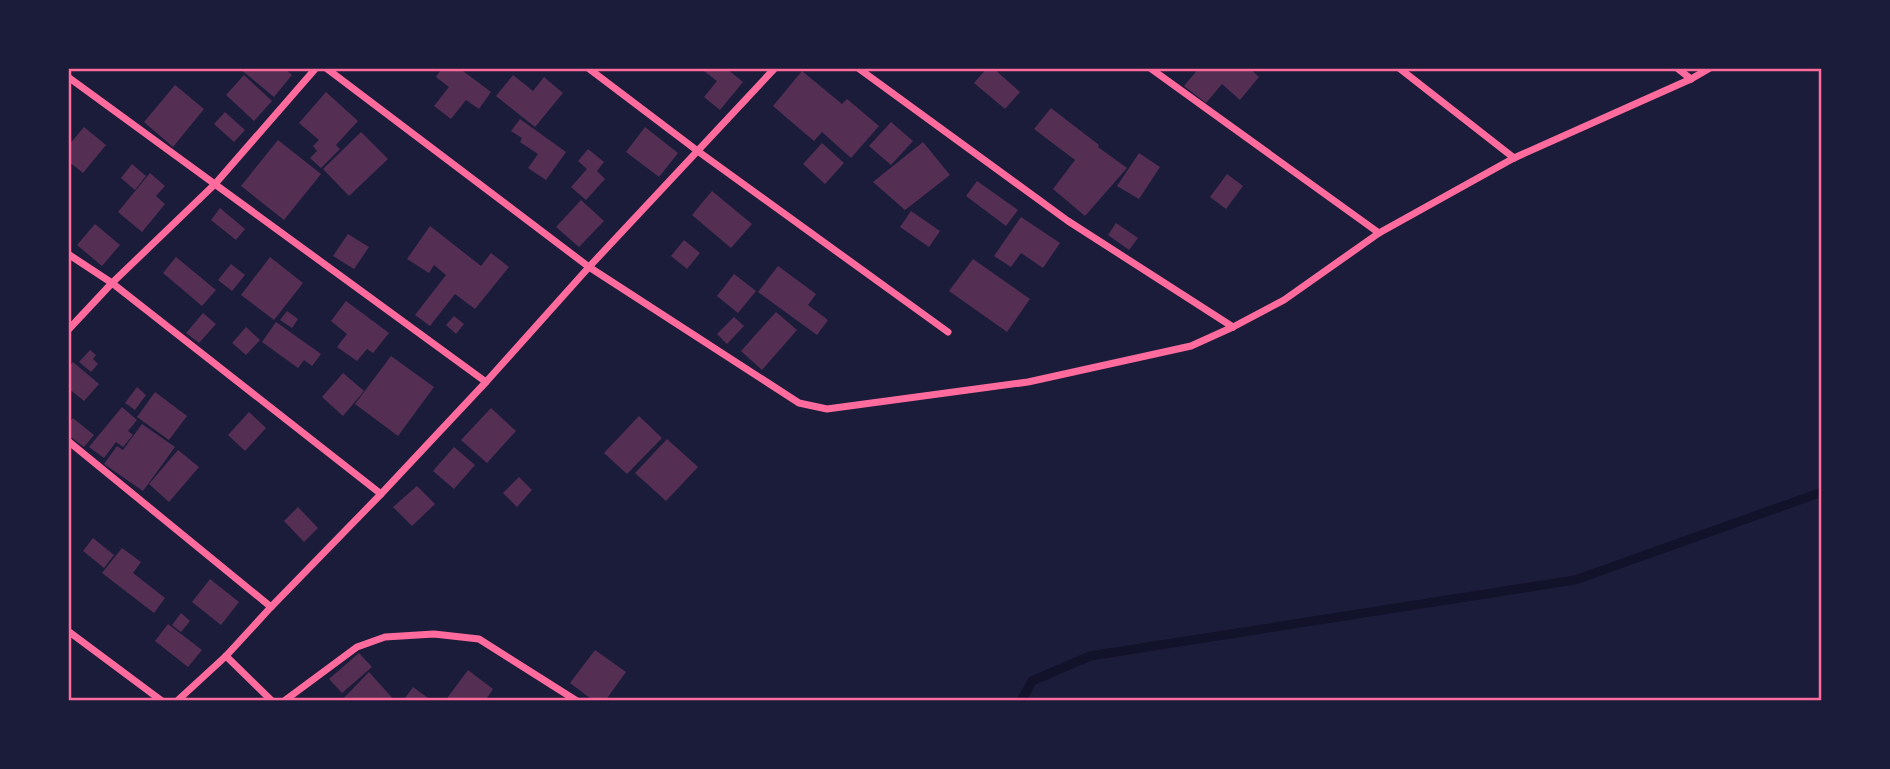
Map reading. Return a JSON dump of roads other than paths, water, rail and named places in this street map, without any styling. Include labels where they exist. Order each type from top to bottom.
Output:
[{"type":"street","points":[[68,330],[112,283],[215,184],[316,68]]},
{"type":"street","points":[[326,68],[589,267],[799,404],[827,409],[1028,382],[1191,346],[1284,300],[1379,233],[1514,158],[1710,68]]},
{"type":"street","points":[[588,68],[948,332]]},
{"type":"street","points":[[177,701],[226,656],[381,494],[775,68]]},
{"type":"street","points":[[858,68],[1068,221],[1233,327]]},
{"type":"street","points":[[1150,68],[1379,233]]},
{"type":"street","points":[[1399,68],[1514,158]]},
{"type":"street","points":[[1677,68],[1691,79]]},
{"type":"street","points":[[68,77],[486,382]]},
{"type":"street","points":[[68,254],[112,283],[381,494]]},
{"type":"street","points":[[68,441],[271,607]]},
{"type":"street","points":[[68,631],[162,701]]},
{"type":"street","points":[[284,701],[357,648],[385,637],[434,634],[479,639],[577,701]]},
{"type":"street","points":[[226,656],[272,701]]},
{"type":"waterway","points":[[1021,701],[1032,681],[1090,656],[1575,580],[1822,492]]}]
